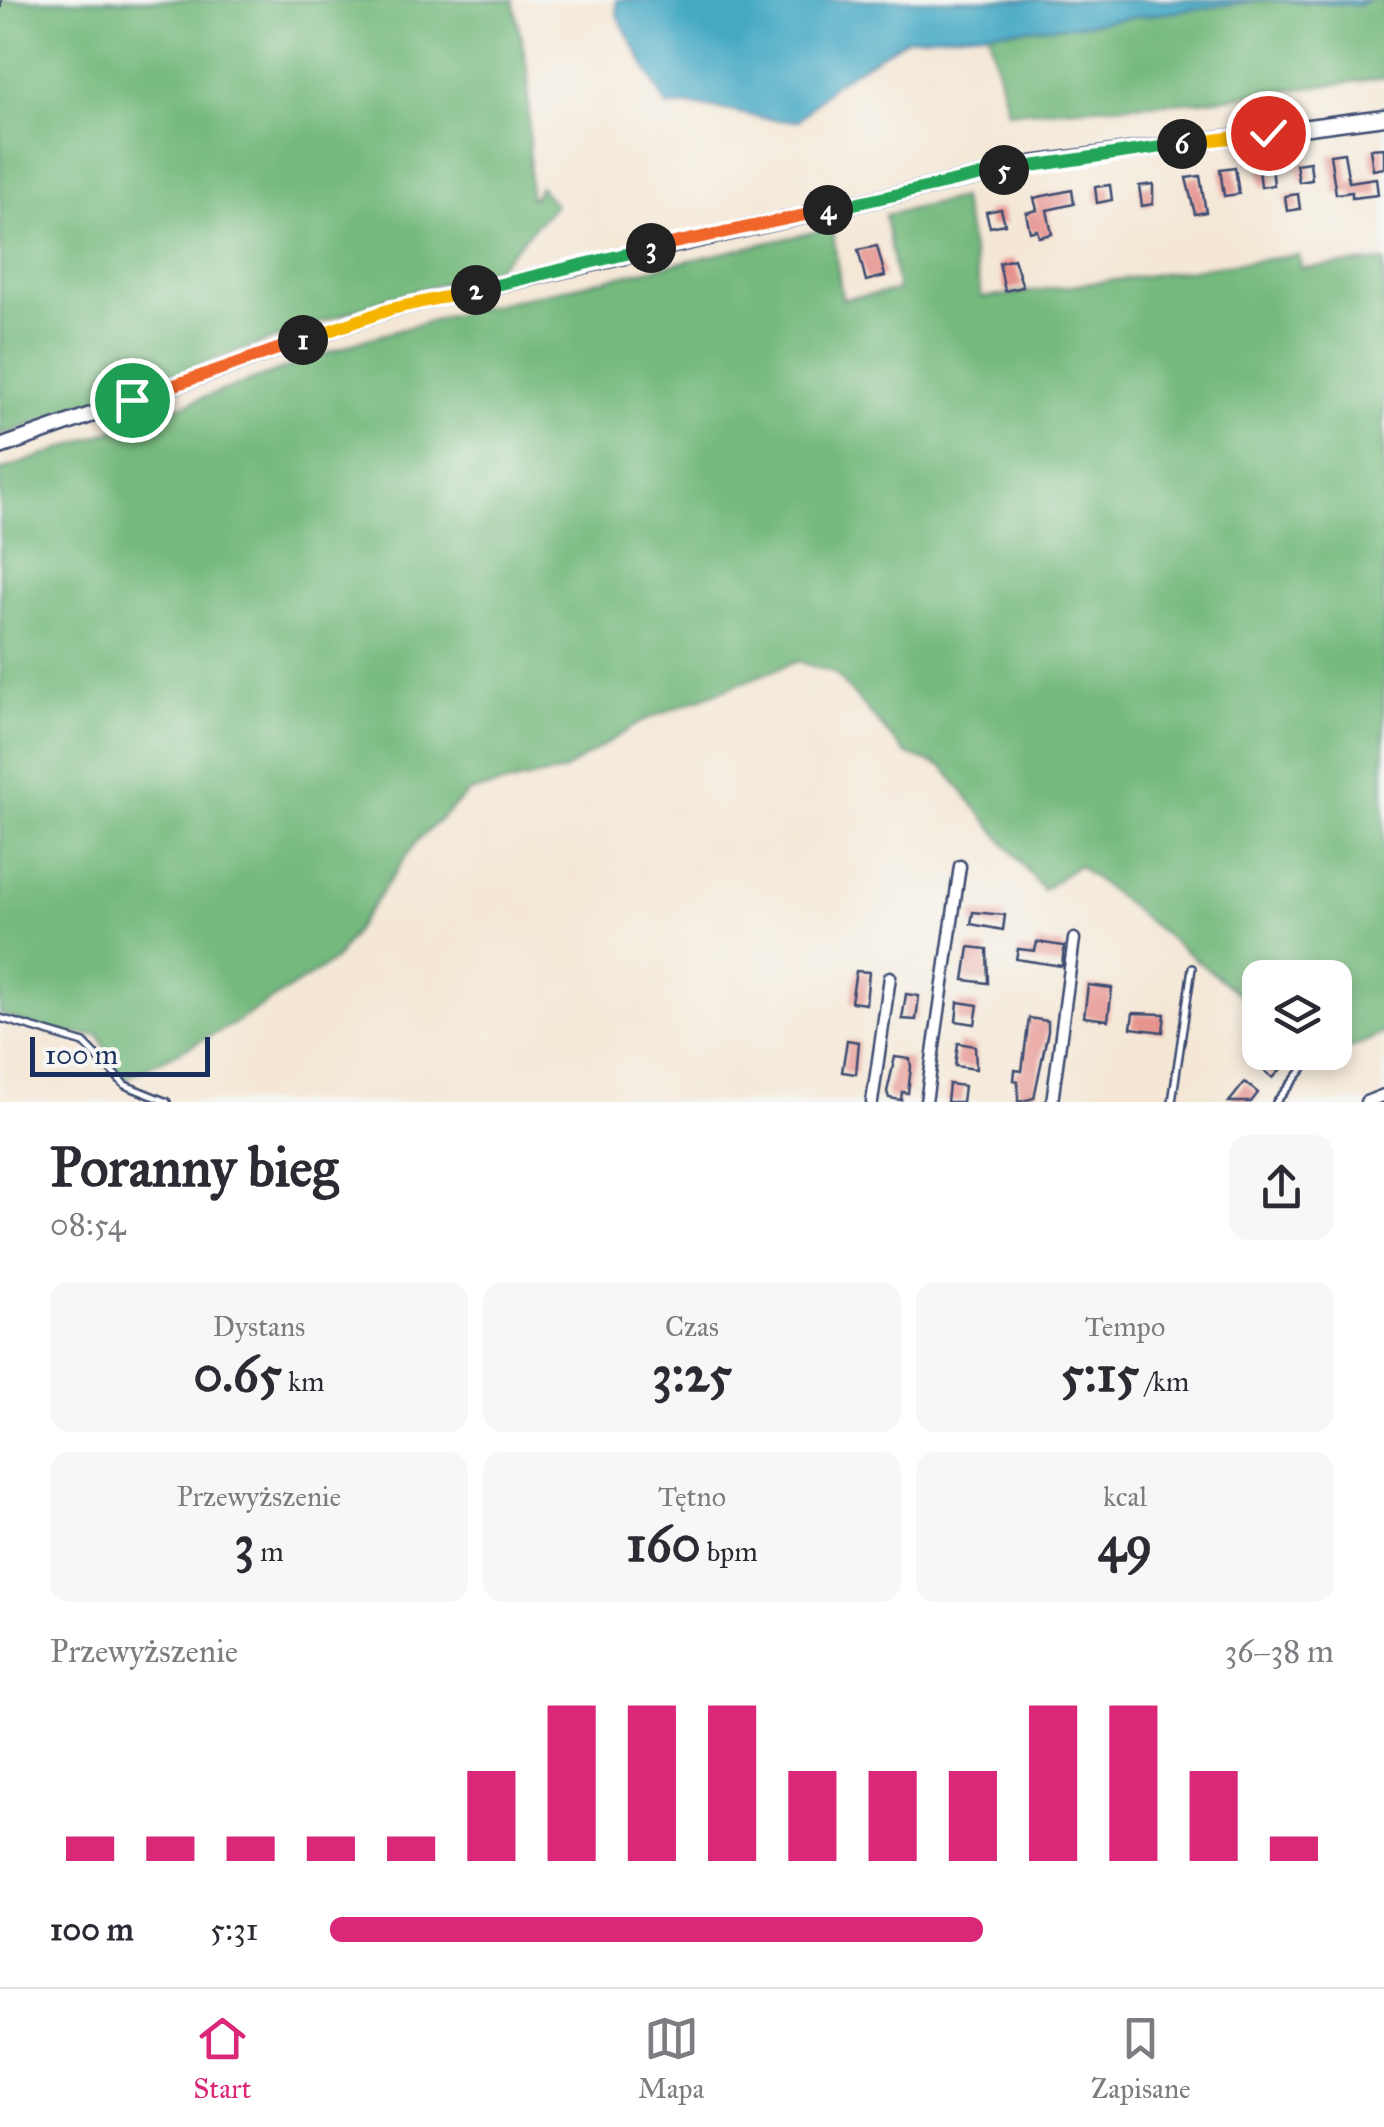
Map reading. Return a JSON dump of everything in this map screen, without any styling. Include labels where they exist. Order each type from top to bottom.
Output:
[{"type":"main road","points":[[1,443],[391,309],[1031,164],[1384,117]]},
{"type":"street","points":[[926,1102],[960,866]]},
{"type":"street","points":[[1052,1102],[1074,938]]},
{"type":"street","points":[[872,1102],[890,977]]},
{"type":"street","points":[[1366,1102],[1384,1095]]},
{"type":"lane","points":[[1172,1102],[1192,968]]},
{"type":"lane","points":[[0,1018],[84,1043],[126,1085],[167,1102]]},
{"type":"lane","points":[[1276,1102],[1302,1070]]},
{"type":"path","points":[[0,24],[1,0]]},
{"type":"green space","points":[[0,0],[513,0],[528,72],[530,197],[534,198],[540,186],[555,205],[495,269],[384,300],[0,436]]},
{"type":"green space","points":[[981,0],[1384,0],[1384,78],[1200,101],[1008,112]]},
{"type":"green space","points":[[961,198],[982,298],[1299,255],[1301,268],[1384,261],[1384,1033],[1352,1048],[1352,960],[1242,960],[1242,997],[1078,865],[1043,890],[943,767],[905,753],[835,673],[798,661],[644,720],[563,771],[469,792],[415,843],[335,960],[232,1025],[126,1078],[115,1070],[99,1035],[50,1033],[0,1014],[0,471],[364,340],[470,310],[832,228],[842,299],[898,291],[885,215]]},
{"type":"water","points":[[616,0],[1261,0],[1079,25],[908,38],[834,84],[798,121],[700,106],[667,107],[617,15]]},
{"type":"water","points":[[1261,0],[1367,0],[1358,5]]},
{"type":"building","points":[[1384,148],[1384,168],[1373,170],[1370,149]]},
{"type":"building","points":[[1344,153],[1349,182],[1376,178],[1378,195],[1352,198],[1352,192],[1336,194],[1330,155]]},
{"type":"building","points":[[1310,162],[1312,180],[1299,182],[1296,164]]},
{"type":"building","points":[[1235,167],[1239,194],[1224,196],[1220,169]]},
{"type":"building","points":[[1272,167],[1274,185],[1261,187],[1259,168]]},
{"type":"building","points":[[1200,176],[1206,212],[1195,214],[1186,178]]},
{"type":"building","points":[[1153,184],[1153,204],[1142,206],[1139,186]]},
{"type":"building","points":[[1110,185],[1112,200],[1097,203],[1095,187]]},
{"type":"building","points":[[1072,190],[1074,204],[1047,210],[1052,234],[1039,237],[1037,230],[1030,232],[1026,213],[1037,210],[1034,198]]},
{"type":"building","points":[[1298,194],[1300,209],[1287,211],[1285,196]]},
{"type":"building","points":[[1001,209],[1005,224],[990,227],[986,212]]},
{"type":"building","points":[[877,246],[885,276],[866,281],[858,250]]},
{"type":"building","points":[[1014,259],[1023,287],[1005,291],[999,263]]},
{"type":"building","points":[[973,912],[1005,915],[1003,930],[971,924]]},
{"type":"building","points":[[1037,942],[1064,946],[1062,966],[1016,959],[1018,949],[1035,951]]},
{"type":"building","points":[[969,947],[987,949],[988,983],[964,980]]},
{"type":"building","points":[[856,971],[869,972],[866,1004],[851,1002]]},
{"type":"building","points":[[1088,985],[1112,988],[1108,1020],[1084,1017]]},
{"type":"building","points":[[906,994],[919,996],[916,1020],[902,1019]]},
{"type":"building","points":[[958,1002],[978,1005],[975,1024],[956,1021]]},
{"type":"building","points":[[1133,1013],[1165,1014],[1163,1032],[1131,1028]]},
{"type":"building","points":[[1029,1018],[1048,1021],[1048,1031],[1034,1098],[1018,1102],[1015,1070],[1022,1071]]},
{"type":"building","points":[[847,1040],[859,1042],[856,1074],[842,1072]]},
{"type":"building","points":[[958,1043],[975,1046],[976,1069],[955,1066]]},
{"type":"building","points":[[895,1057],[910,1059],[908,1093],[902,1092],[901,1100],[889,1098],[887,1092]]},
{"type":"building","points":[[1263,1070],[1280,1070],[1273,1078]]},
{"type":"building","points":[[1245,1082],[1258,1093],[1251,1102],[1229,1102]]},
{"type":"building","points":[[949,1084],[964,1086],[962,1102],[947,1102]]},
{"type":"route","points":[[132,400],[391,309],[598,260],[1031,164],[1268,133]]}]
